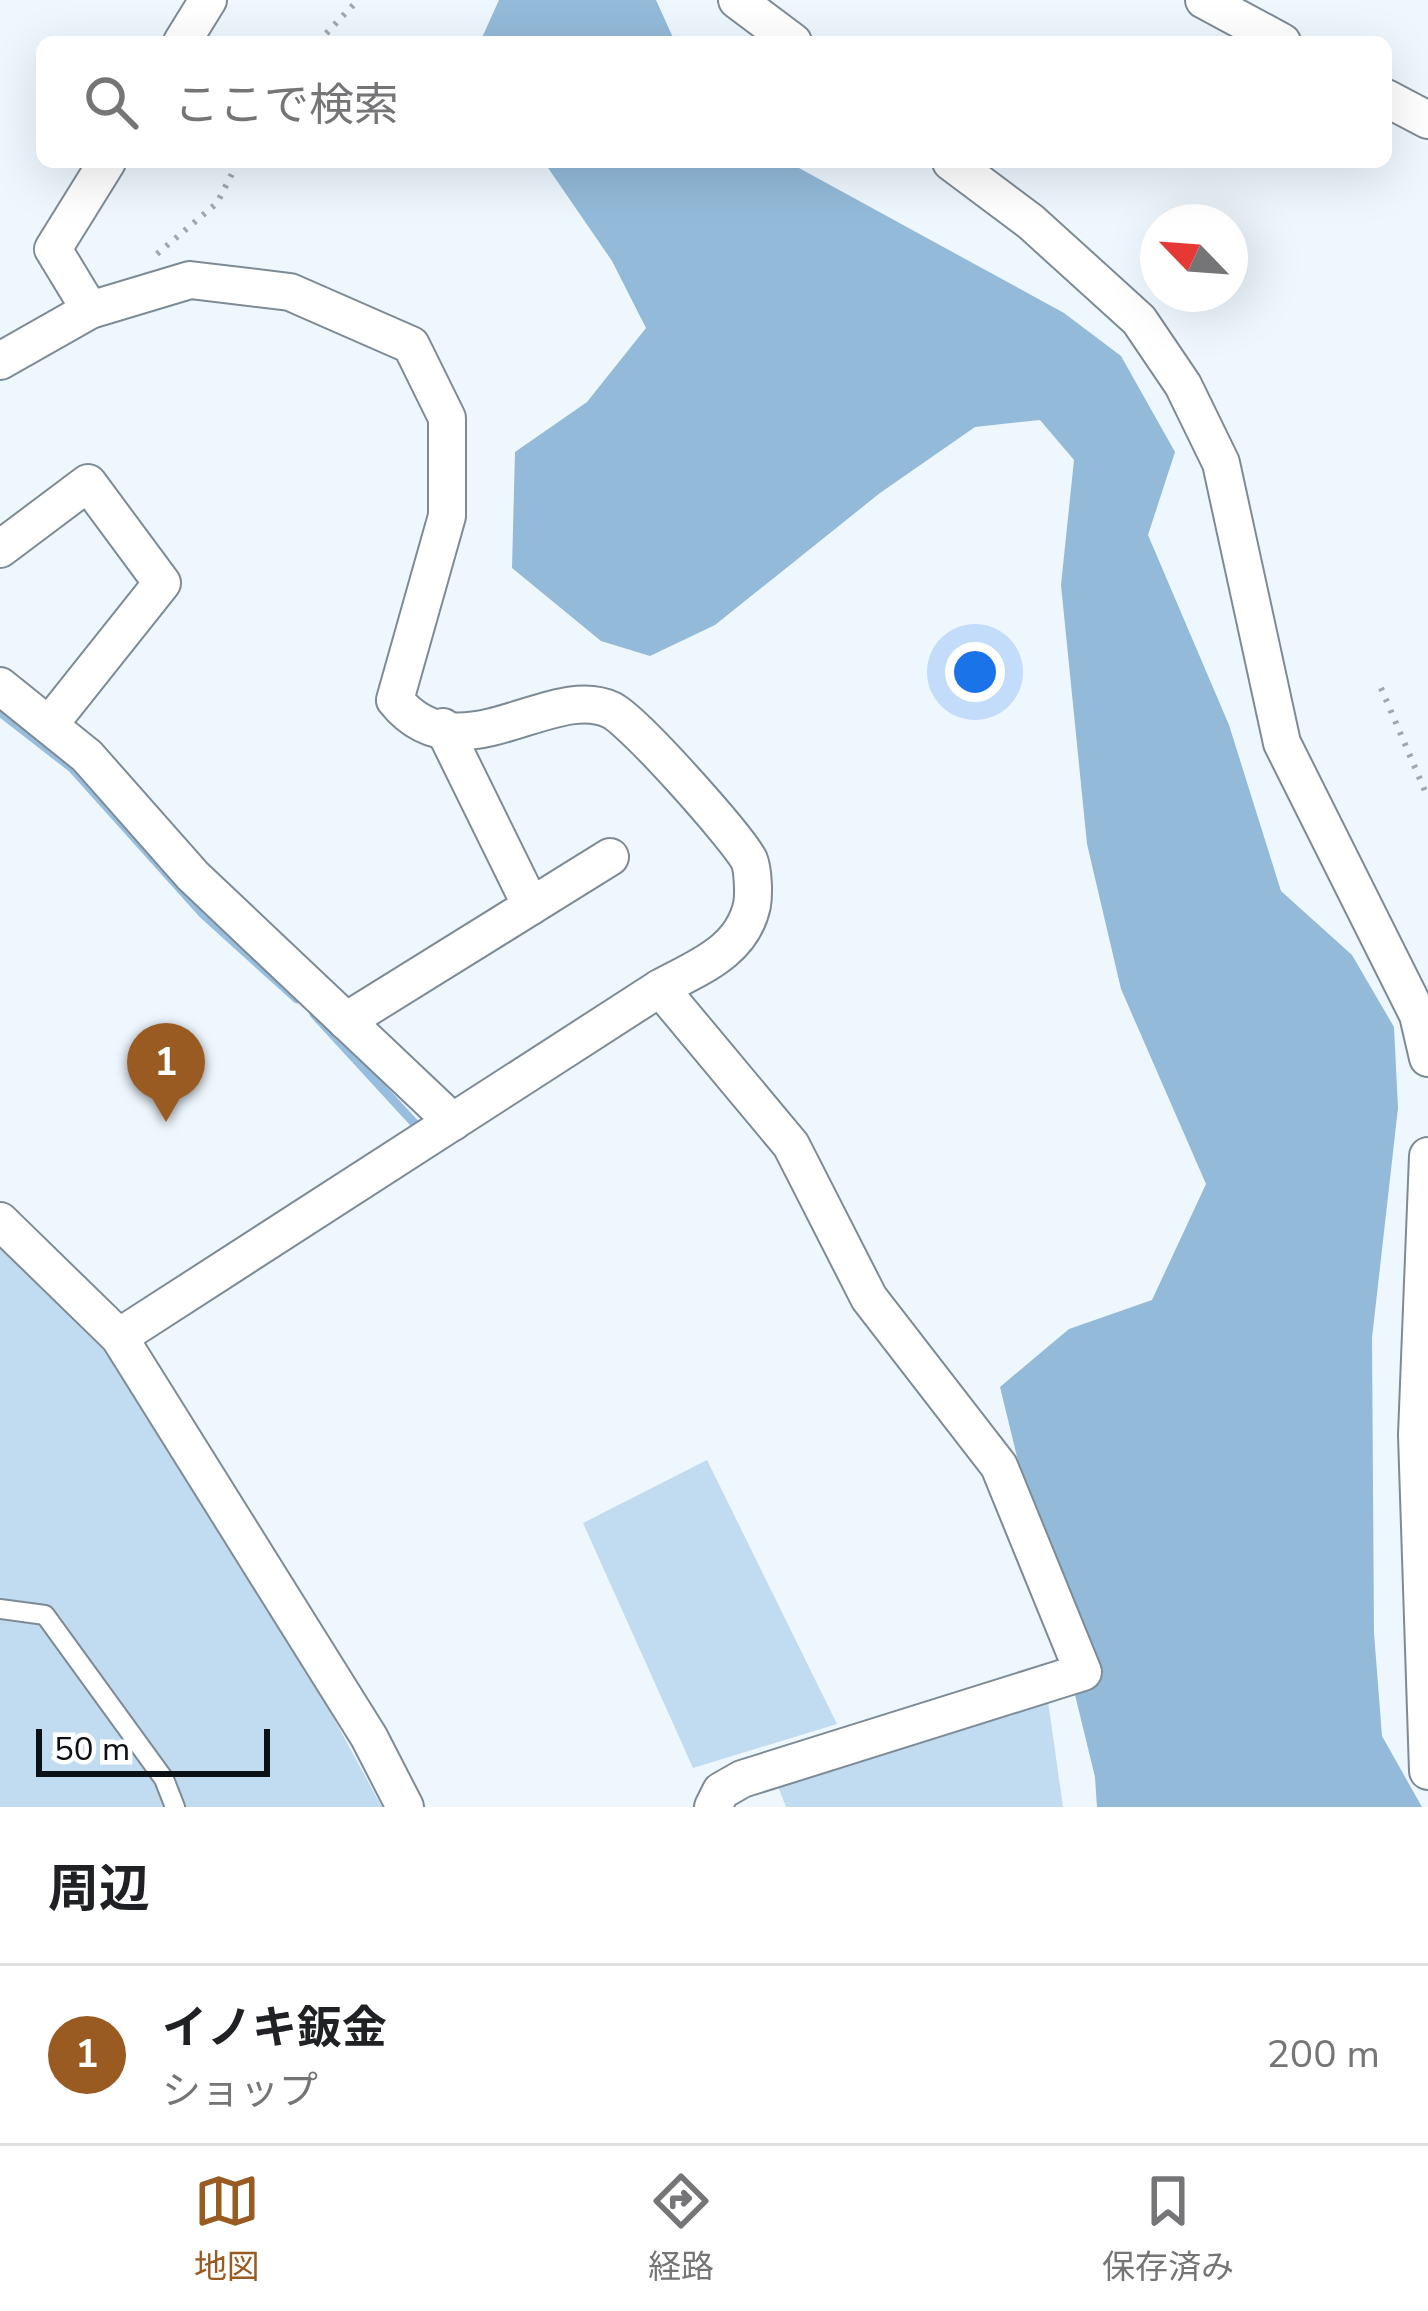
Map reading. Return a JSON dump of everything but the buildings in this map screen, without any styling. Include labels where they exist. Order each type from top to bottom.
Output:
[{"type":"street","points":[[186,36],[208,0]]},
{"type":"street","points":[[737,0],[785,36]]},
{"type":"street","points":[[1204,0],[1271,36]]},
{"type":"street","points":[[90,310],[53,249],[103,168]]},
{"type":"street","points":[[959,168],[1031,222],[1139,320],[1184,385],[1221,463],[1282,743],[1418,1015],[1428,1058]]},
{"type":"street","points":[[0,361],[90,310],[190,280],[290,292],[411,346],[447,418],[448,516],[395,700],[408,716],[460,731],[516,724],[568,704],[611,710],[658,754],[751,862],[752,906],[729,951],[660,988],[119,1337]]},
{"type":"street","points":[[0,549],[88,483],[163,583],[49,725]]},
{"type":"street","points":[[0,686],[86,756],[193,876],[453,1122]]},
{"type":"street","points":[[443,727],[531,905]]},
{"type":"street","points":[[346,1021],[610,856]]},
{"type":"street","points":[[660,988],[790,1145],[869,1298],[999,1466],[1083,1672],[742,1778],[722,1791],[713,1807]]},
{"type":"street","points":[[1428,1156],[1422,1434],[1428,1771]]},
{"type":"street","points":[[0,1221],[119,1337],[369,1737],[405,1807]]},
{"type":"lane","points":[[0,1609],[45,1615],[164,1779],[175,1807]]},
{"type":"path","points":[[324,36],[358,0]]},
{"type":"path","points":[[145,264],[218,202],[235,168]]},
{"type":"path","points":[[1381,688],[1428,799]]},
{"type":"shaded area","points":[[499,0],[656,0],[672,36],[483,36]]},
{"type":"shaded area","points":[[548,168],[799,168],[1064,313],[1121,356],[1175,452],[1148,535],[1229,725],[1281,891],[1352,955],[1394,1027],[1398,1108],[1372,1338],[1374,1633],[1382,1736],[1422,1807],[1097,1807],[1095,1777],[1000,1387],[1069,1329],[1152,1300],[1206,1184],[1121,989],[1087,844],[1061,585],[1074,460],[1040,420],[975,427],[880,493],[715,625],[650,656],[601,641],[512,568],[515,452],[587,402],[646,328],[612,261]]},
{"type":"shaded area","points":[[0,1244],[90,1327],[279,1618],[382,1807],[0,1807]]},
{"type":"shaded area","points":[[707,1460],[837,1724],[693,1768],[583,1523]]},
{"type":"shaded area","points":[[1047,1694],[1063,1807],[786,1807],[776,1781]]},
{"type":"waterway","points":[[0,712],[72,768],[203,914],[297,999]]},
{"type":"waterway","points":[[314,1014],[416,1125]]},
{"type":"place","name":"イノキ鈑金","points":[[166,1122]]}]
